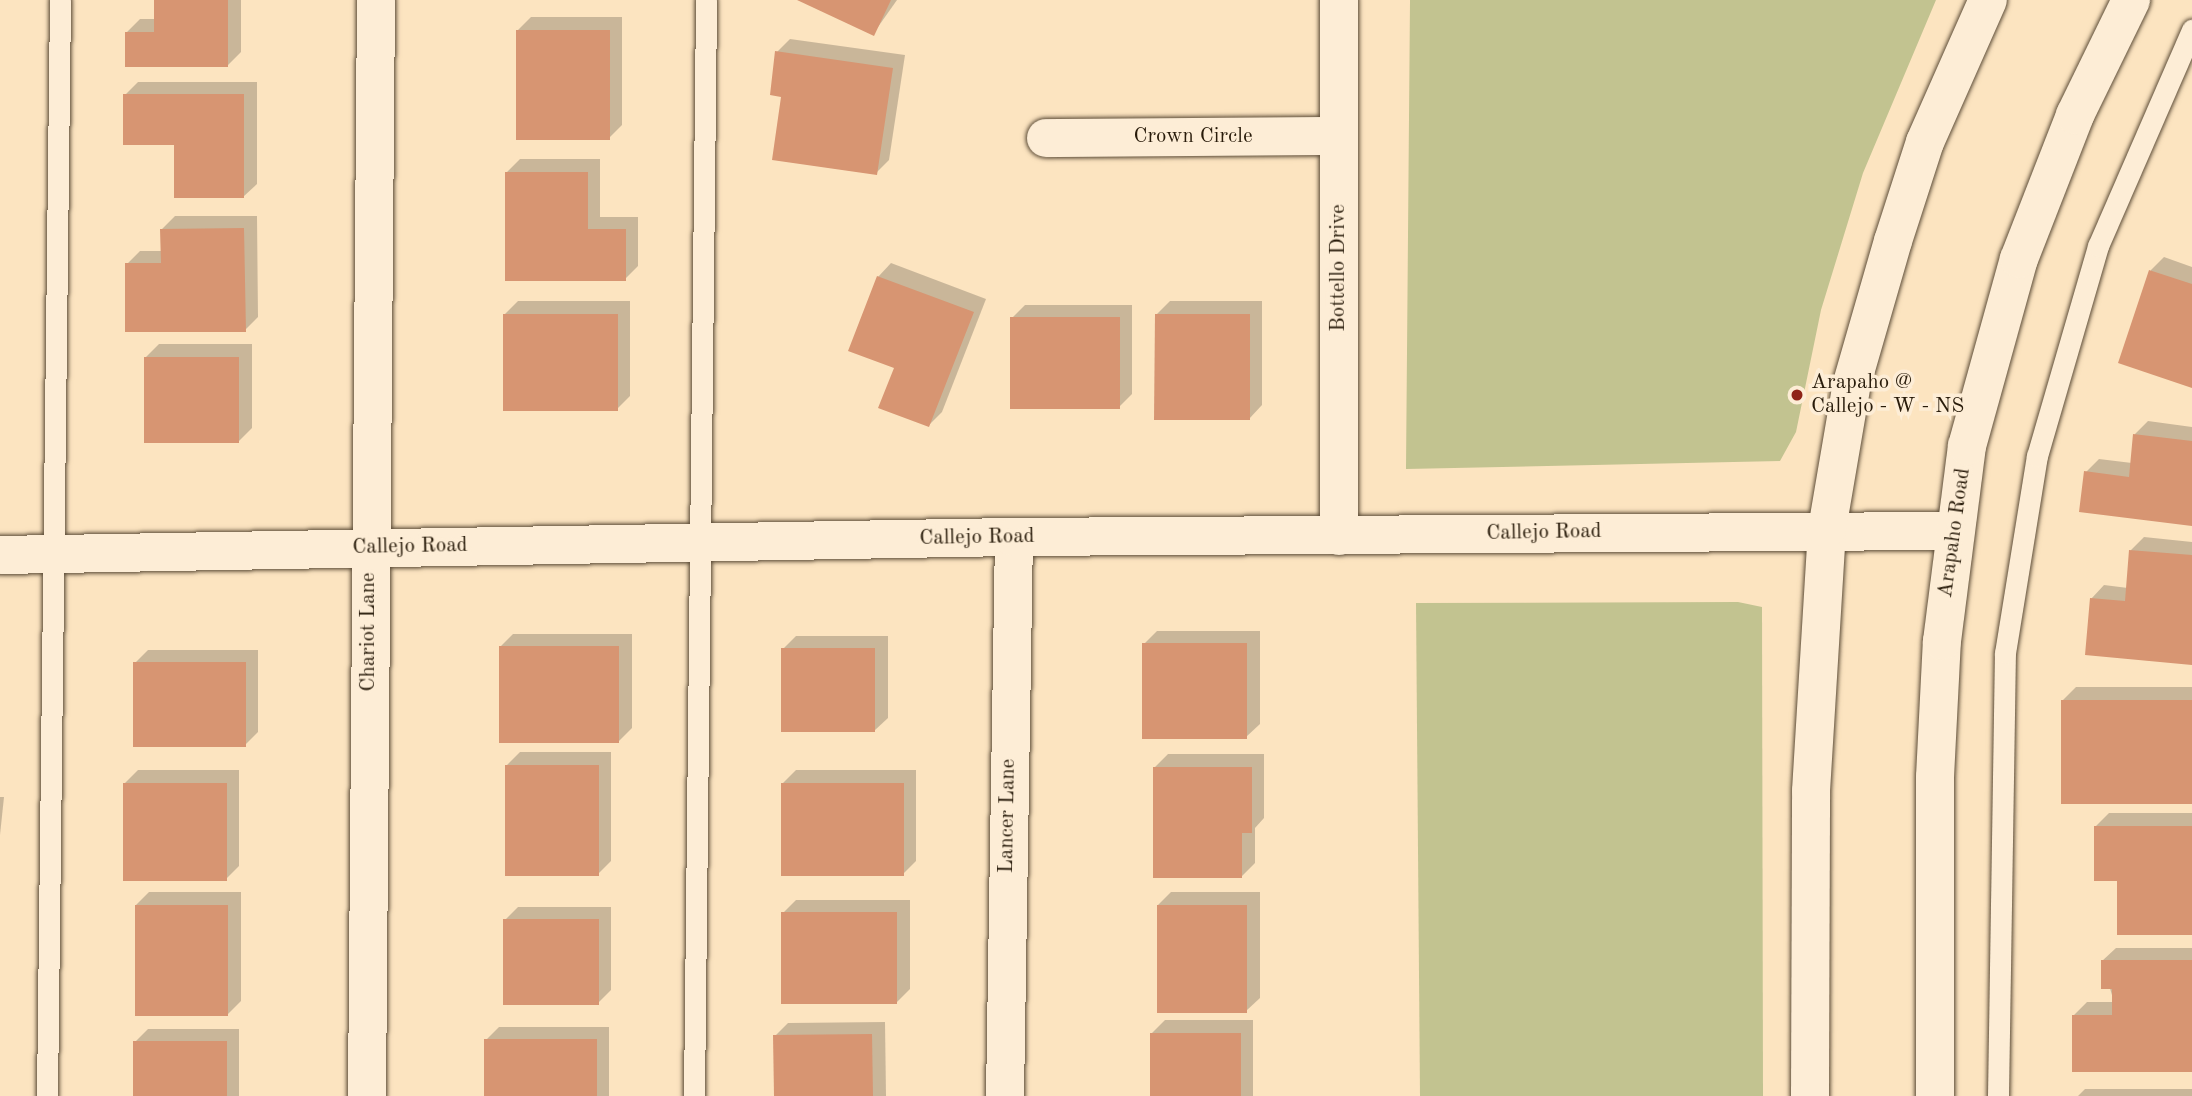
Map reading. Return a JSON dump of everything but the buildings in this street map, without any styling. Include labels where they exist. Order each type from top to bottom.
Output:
[{"type":"street","name":"Chariot Lane","points":[[367,1096],[369,548],[378,381],[376,0]]},
{"type":"street","name":"Bottello Drive","points":[[1339,0],[1339,536]]},
{"type":"street","points":[[1810,1096],[1811,791],[1827,529],[1852,383],[1893,241],[1925,142],[1988,0]]},
{"type":"street","name":"Arapaho Road","points":[[1935,1096],[1935,777],[1954,531],[1985,371],[2019,260],[2075,115],[2131,0]]},
{"type":"street","name":"Crown Circle","points":[[1046,138],[1339,135]]},
{"type":"street","name":"Callejo Road","points":[[0,555],[696,545],[1013,537],[1339,536],[1827,529],[1954,531]]},
{"type":"street","name":"Lancer Lane","points":[[1005,1096],[1013,537]]},
{"type":"lane","points":[[47,1096],[50,554],[60,0]]},
{"type":"lane","points":[[694,1096],[696,545],[706,0]]},
{"type":"lane","points":[[1998,1096],[2005,653],[2037,456],[2098,246],[2192,30]]},
{"type":"green space","points":[[1410,0],[1936,0],[1863,173],[1821,310],[1796,432],[1780,461],[1406,469]]},
{"type":"green space","points":[[1738,602],[1762,607],[1763,1096],[1420,1096],[1416,603]]},
{"type":"place","name":"Arapaho @ Callejo - W - NS","points":[[1797,395]]}]
